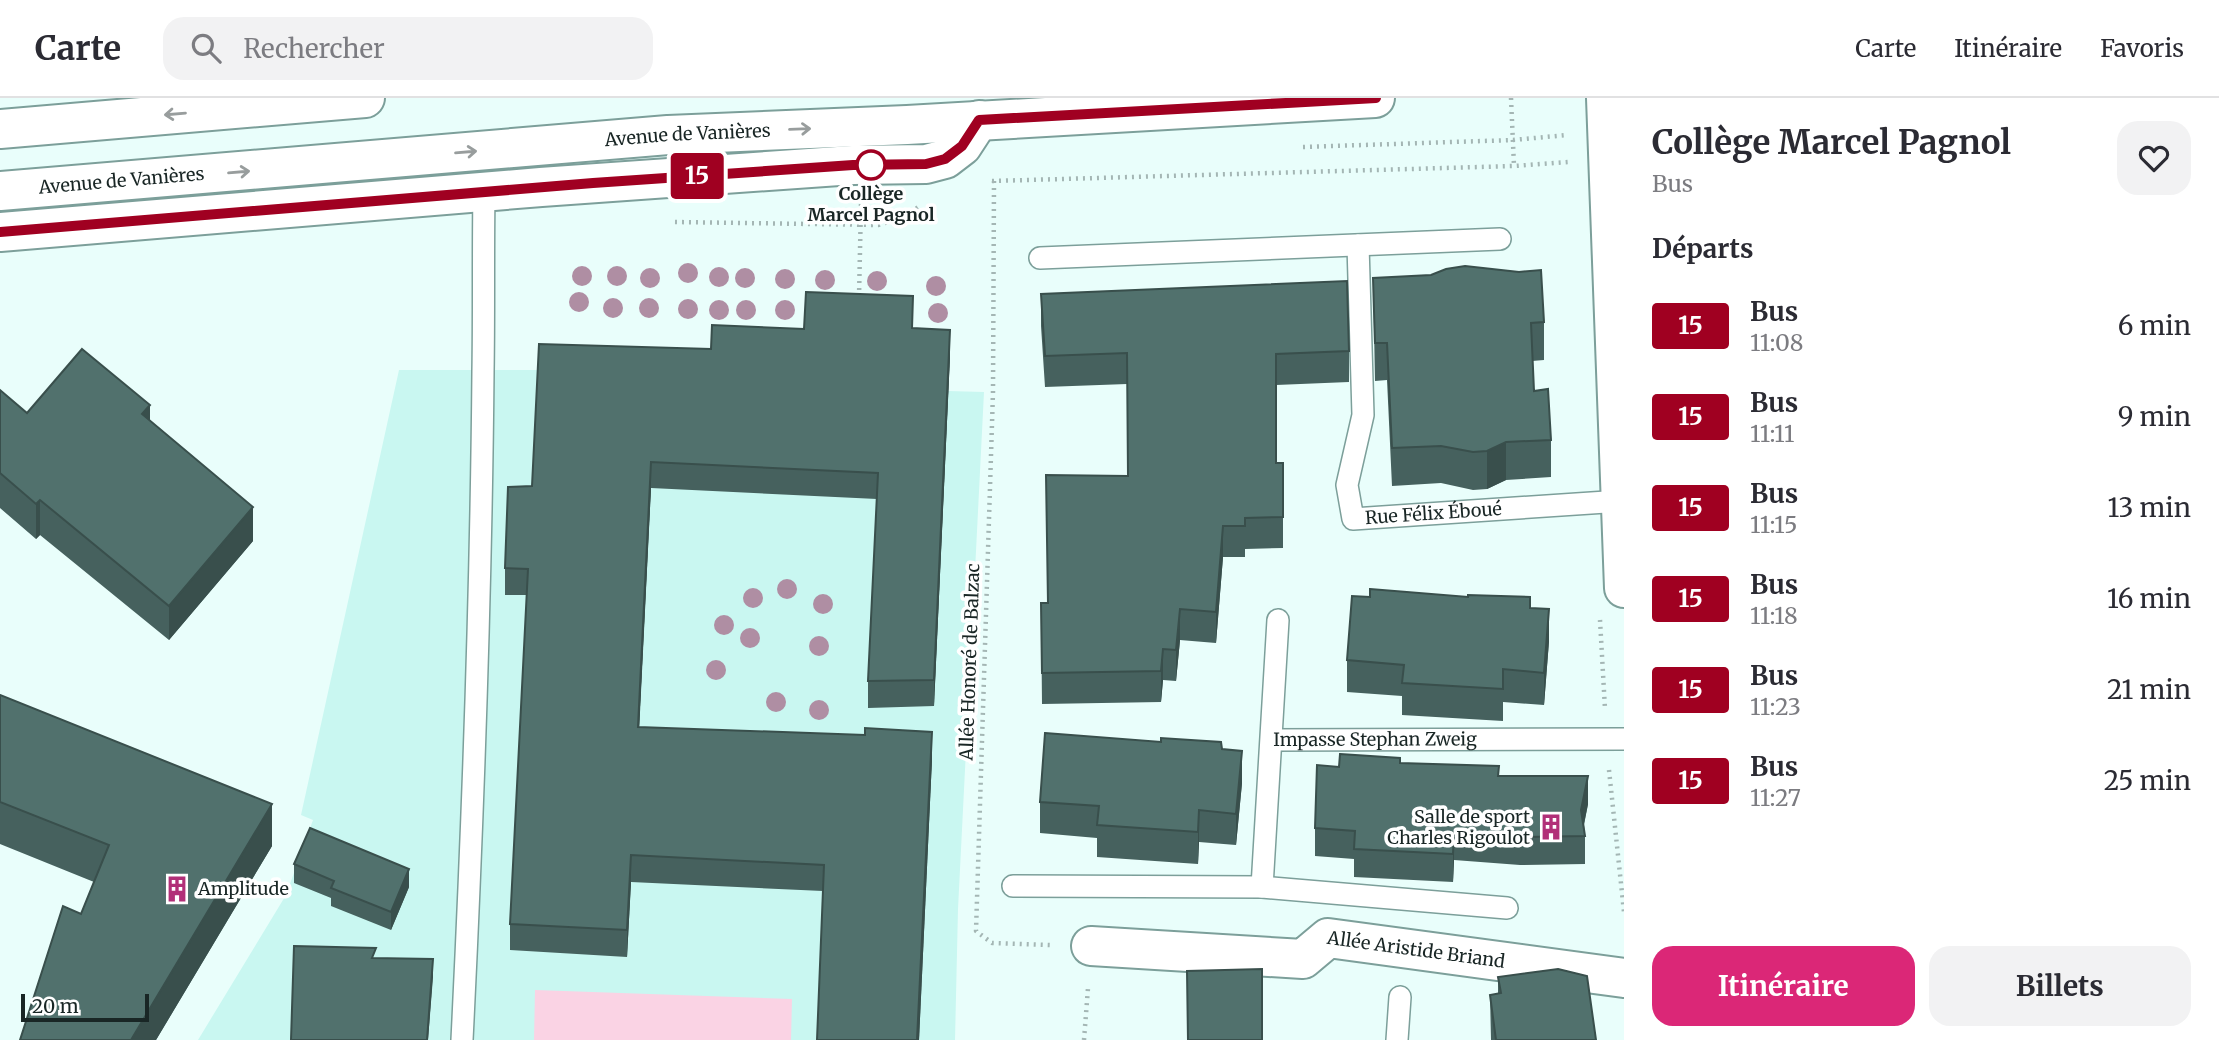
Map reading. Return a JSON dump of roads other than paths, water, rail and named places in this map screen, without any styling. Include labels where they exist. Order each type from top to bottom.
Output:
[{"type":"street","points":[[0,129],[365,98]]},
{"type":"street","points":[[0,232],[484,192],[862,165],[926,164],[945,159],[962,146],[979,120],[1073,98]]},
{"type":"street","name":"Avenue de Vanières","points":[[0,191],[668,135],[1375,98]]},
{"type":"street","points":[[1606,98],[1624,588]]},
{"type":"street","name":"Allée Aristide Briand","points":[[1091,946],[1303,959],[1328,938],[1624,978]]},
{"type":"lane","points":[[462,1040],[471,857],[484,370],[484,192]]},
{"type":"lane","points":[[1040,258],[1500,239]]},
{"type":"lane","name":"Rue Félix Éboué","points":[[1358,245],[1363,415],[1347,485],[1353,519],[1621,501]]},
{"type":"lane","points":[[1272,740],[1278,620]]},
{"type":"lane","name":"Impasse Stephan Zweig","points":[[1262,887],[1272,740],[1624,738]]},
{"type":"lane","points":[[1013,886],[1262,887],[1507,908]]},
{"type":"lane","points":[[1397,1040],[1400,997]]},
{"type":"place","name":"Collège Marcel Pagnol","points":[[871,165]]},
{"type":"place","name":"Salle de sport Charles Rigoulot","points":[[1551,827]]},
{"type":"place","name":"Amplitude","points":[[177,889]]}]
